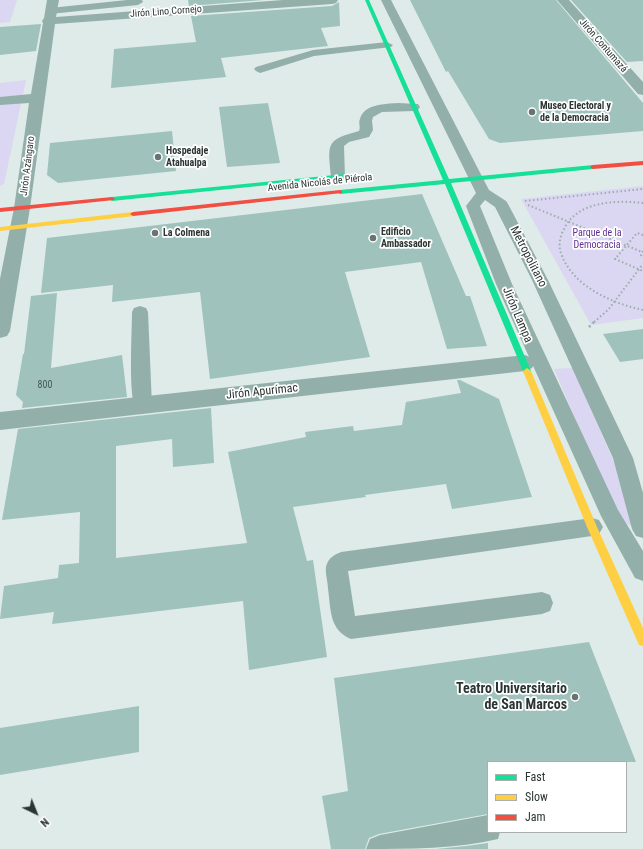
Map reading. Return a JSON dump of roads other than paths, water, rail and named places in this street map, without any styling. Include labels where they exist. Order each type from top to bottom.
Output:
[{"type":"main road","name":"Jirón Lampa","points":[[367,0],[414,107],[448,166],[447,181],[525,363],[592,527],[643,641]]},
{"type":"main road","name":"Avenida Nicolás de Piérola","points":[[0,229],[447,181],[480,186],[643,163]]},
{"type":"main road","points":[[428,168],[473,165]]},
{"type":"main road","name":"Avenida Nicolás de Piérola","points":[[0,210],[354,175]]},
{"type":"street","name":"Jirón Lino Cornejo","points":[[50,11],[332,0]]},
{"type":"street","name":"Jirón Contumazá","points":[[563,0],[643,92]]},
{"type":"street","name":"Jirón Azángaro","points":[[0,331],[22,208],[50,11]]},
{"type":"street","points":[[0,102],[37,98]]},
{"type":"street","name":"Jirón Apurímac","points":[[0,421],[525,363]]},
{"type":"lane","points":[[386,0],[473,165],[480,186],[472,206],[504,284],[611,516],[643,571]]},
{"type":"lane","points":[[50,11],[138,2]]},
{"type":"lane","points":[[260,69],[313,53],[387,45]]},
{"type":"lane","points":[[338,177],[336,155],[337,145],[344,139],[364,134],[366,130],[364,121],[368,112],[387,108],[414,107]]},
{"type":"lane","name":"Metropolitano","points":[[480,186],[501,204],[540,280],[623,458],[643,529]]},
{"type":"lane","points":[[140,312],[143,406]]},
{"type":"lane","points":[[542,603],[351,628],[343,618],[337,568],[341,562],[592,527]]},
{"type":"lane","points":[[380,849],[487,828]]},
{"type":"place","name":"Museo Electoral y de la Democracia","points":[[532,112]]},
{"type":"place","name":"Hospedaje Atahualpa","points":[[158,157]]},
{"type":"place","name":"La Colmena","points":[[155,233]]},
{"type":"place","name":"Edificio Ambassador","points":[[373,238]]},
{"type":"place","name":"Teatro Universitario de San Marcos","points":[[575,697]]},
{"type":"park label","name":"Parque de la Democracia","points":[[597,238]]}]
